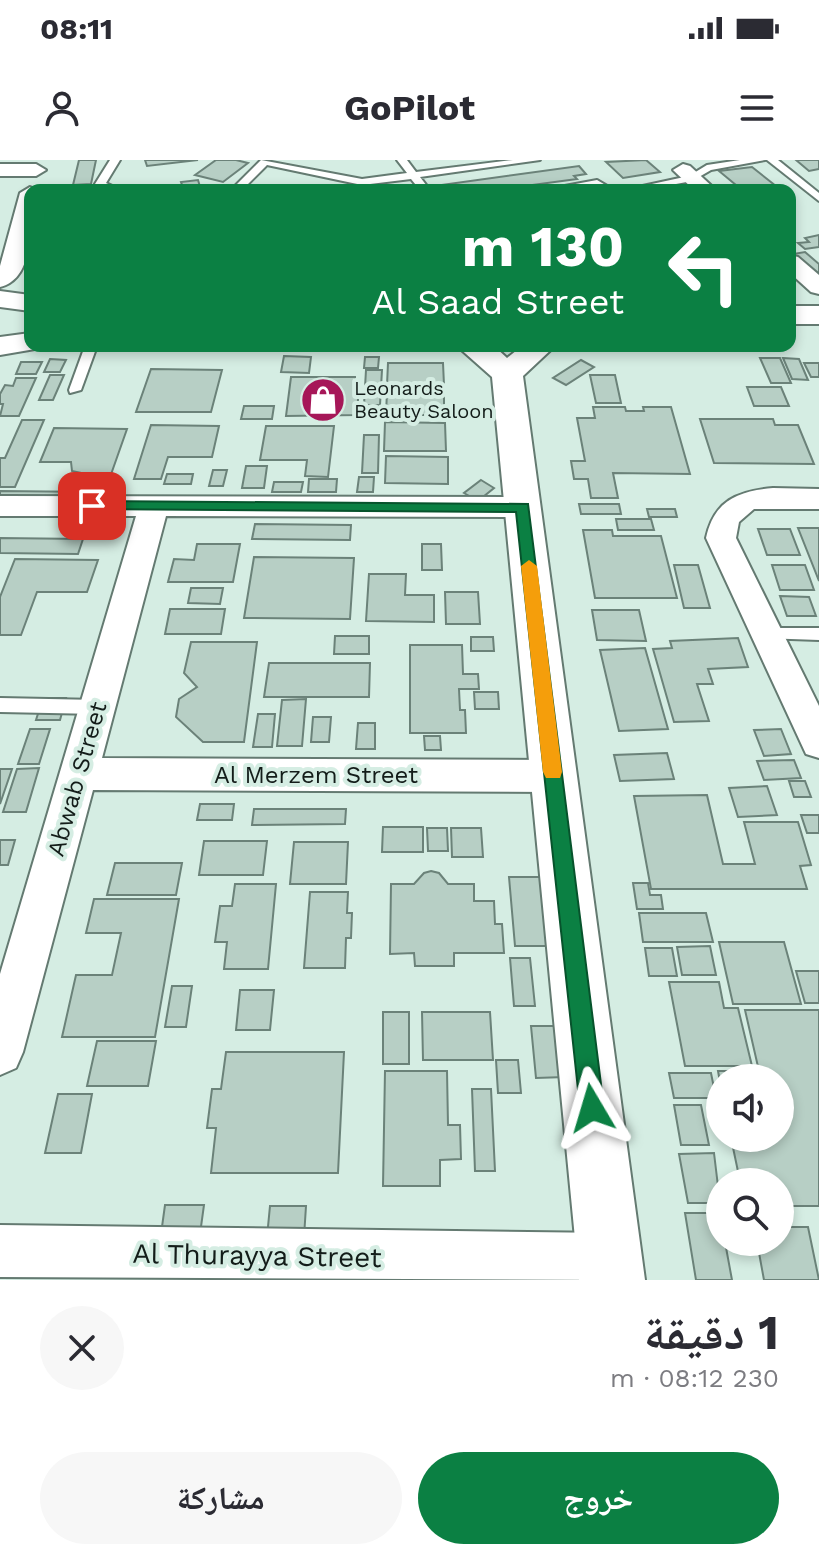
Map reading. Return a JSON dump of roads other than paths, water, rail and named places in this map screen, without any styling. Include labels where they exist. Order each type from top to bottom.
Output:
[{"type":"street","points":[[0,170],[34,178]]},
{"type":"street","points":[[24,212],[6,272],[24,294]]},
{"type":"street","points":[[796,267],[819,287]]},
{"type":"street","points":[[0,299],[24,301]]},
{"type":"street","points":[[796,315],[819,315]]},
{"type":"street","points":[[796,335],[819,335]]},
{"type":"street","points":[[506,355],[611,1270]]},
{"type":"street","points":[[819,499],[762,498],[740,503],[728,512],[722,524],[721,538],[819,743]]},
{"type":"street","points":[[0,506],[523,507]]},
{"type":"street","name":"Abwab Street","points":[[0,1052],[154,506]]},
{"type":"street","name":"Al Merzem Street","points":[[79,774],[553,776]]},
{"type":"street","name":"Al Thurayya Street","points":[[0,1251],[611,1270]]},
{"type":"lane","points":[[100,184],[115,160]]},
{"type":"lane","points":[[402,160],[421,184]]},
{"type":"lane","points":[[242,184],[266,161],[362,182],[535,160]]},
{"type":"lane","points":[[668,184],[694,180],[710,167],[760,160]]},
{"type":"lane","points":[[772,160],[819,198]]},
{"type":"lane","points":[[75,390],[89,352]]},
{"type":"lane","points":[[767,634],[819,634]]},
{"type":"lane","points":[[1,705],[98,707]]},
{"type":"place","name":"Leonards Beauty Saloon","points":[[323,400]]}]
